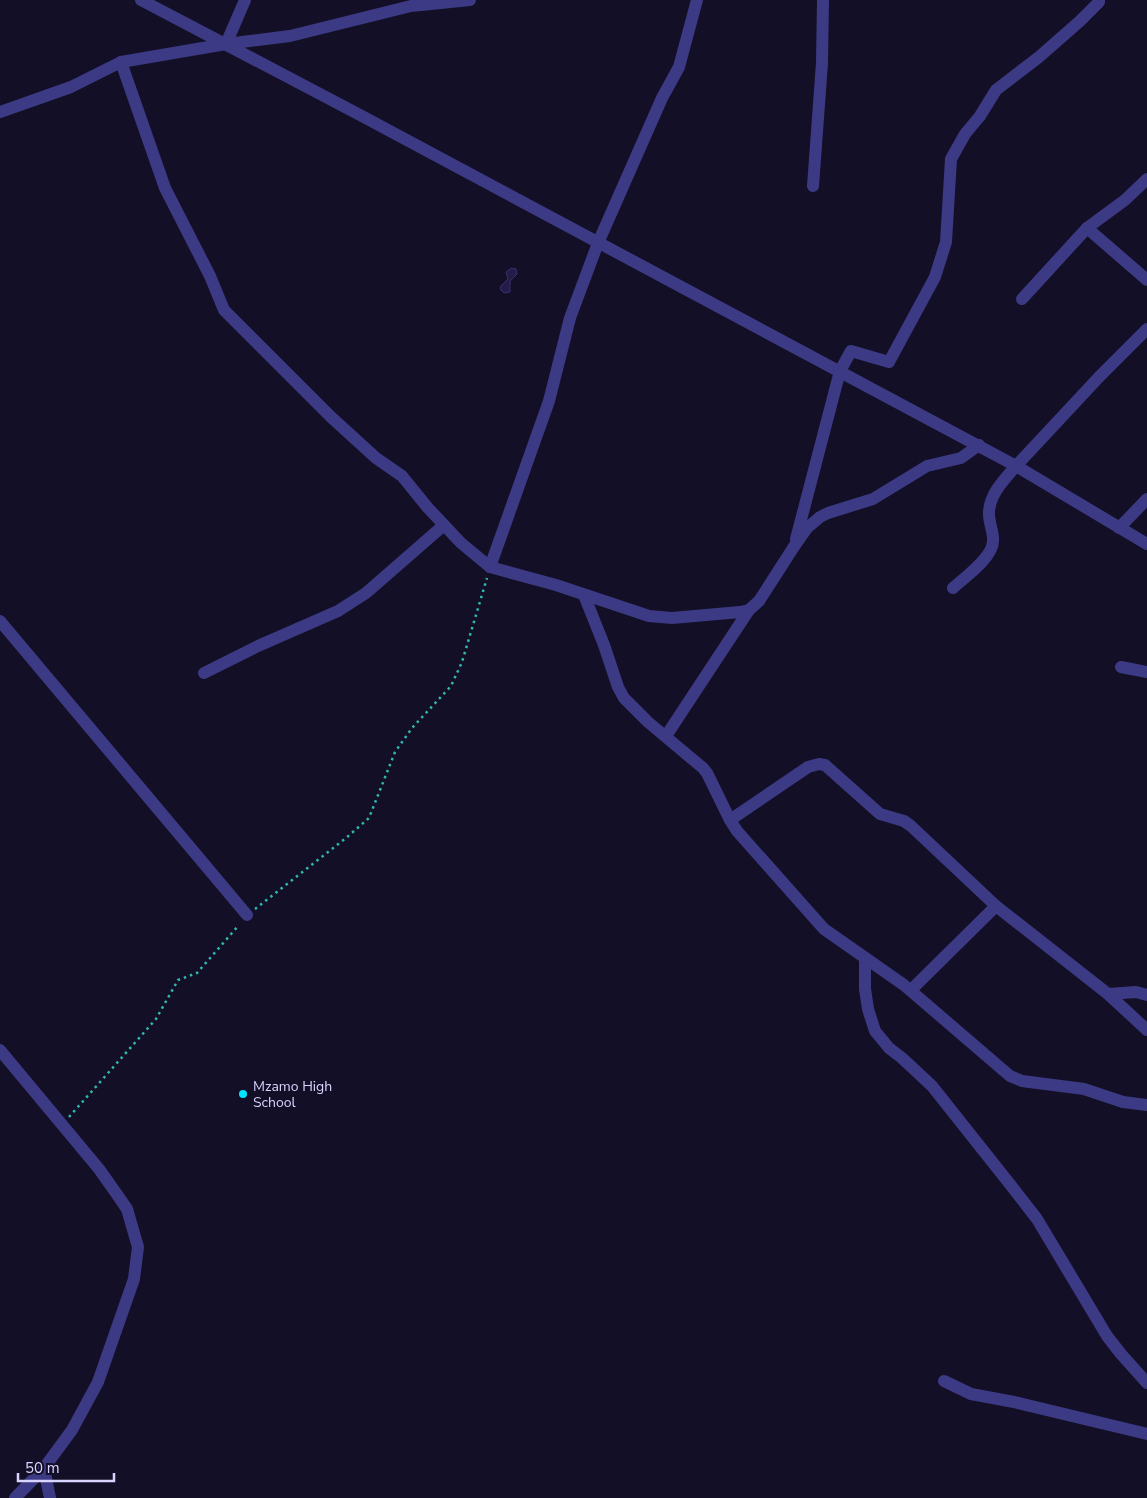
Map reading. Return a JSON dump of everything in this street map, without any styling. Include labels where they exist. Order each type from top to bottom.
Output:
[{"type":"street","points":[[141,0],[979,445],[1147,544]]},
{"type":"street","points":[[226,44],[245,0]]},
{"type":"street","points":[[0,112],[71,87],[121,62],[226,44],[290,36],[411,6],[470,0]]},
{"type":"street","points":[[490,567],[549,401],[570,318],[598,243],[662,98],[679,67],[697,0]]},
{"type":"street","points":[[813,186],[822,63],[824,0]]},
{"type":"street","points":[[795,545],[840,371],[851,351],[889,362],[935,277],[946,242],[951,159],[964,134],[980,116],[996,90],[1039,57],[1080,21],[1099,0]]},
{"type":"street","points":[[121,62],[165,188],[210,276],[224,310],[331,417],[376,458],[402,476],[460,543],[490,567],[515,573],[648,616],[672,618],[731,614],[749,610]]},
{"type":"street","points":[[1022,299],[1087,228],[1125,200],[1147,179]]},
{"type":"street","points":[[1087,228],[1147,280]]},
{"type":"street","points":[[953,588],[991,550],[994,541],[988,512],[996,489],[1100,376],[1147,329]]},
{"type":"street","points":[[666,736],[749,610],[759,601],[807,528],[828,513],[873,499],[927,466],[961,458],[979,445]]},
{"type":"street","points":[[1119,528],[1147,499]]},
{"type":"street","points":[[204,673],[258,646],[338,611],[366,593],[444,525]]},
{"type":"street","points":[[584,595],[621,693],[628,703],[707,774],[737,831],[824,928],[911,990],[1010,1076],[1022,1081],[1084,1089],[1123,1102],[1147,1105]]},
{"type":"street","points":[[0,621],[247,916]]},
{"type":"street","points":[[1121,667],[1147,672]]},
{"type":"street","points":[[730,820],[808,767],[819,764],[825,765],[880,814],[904,821],[911,826],[996,906],[1108,994],[1147,1030]]},
{"type":"street","points":[[911,990],[996,906]]},
{"type":"street","points":[[865,959],[865,989],[868,1009],[875,1031],[889,1048],[932,1086],[1037,1219],[1107,1336],[1147,1383]]},
{"type":"street","points":[[1108,994],[1136,992],[1147,995]]},
{"type":"street","points":[[0,1050],[99,1169],[127,1209],[138,1247],[134,1279],[98,1382],[72,1430],[44,1468],[15,1498]]},
{"type":"street","points":[[944,1381],[971,1394],[1014,1402],[1147,1434]]},
{"type":"street","points":[[44,1468],[50,1498]]},
{"type":"path","points":[[62,1125],[156,1019],[178,980],[197,973],[247,916],[346,838],[368,818],[395,752],[412,728],[451,686],[462,662],[490,567]]},
{"type":"building","points":[[511,268],[516,269],[517,274],[510,281],[510,292],[504,293],[500,289],[508,279],[506,272]]},
{"type":"place","name":"Mzamo High School","points":[[243,1094]]}]
